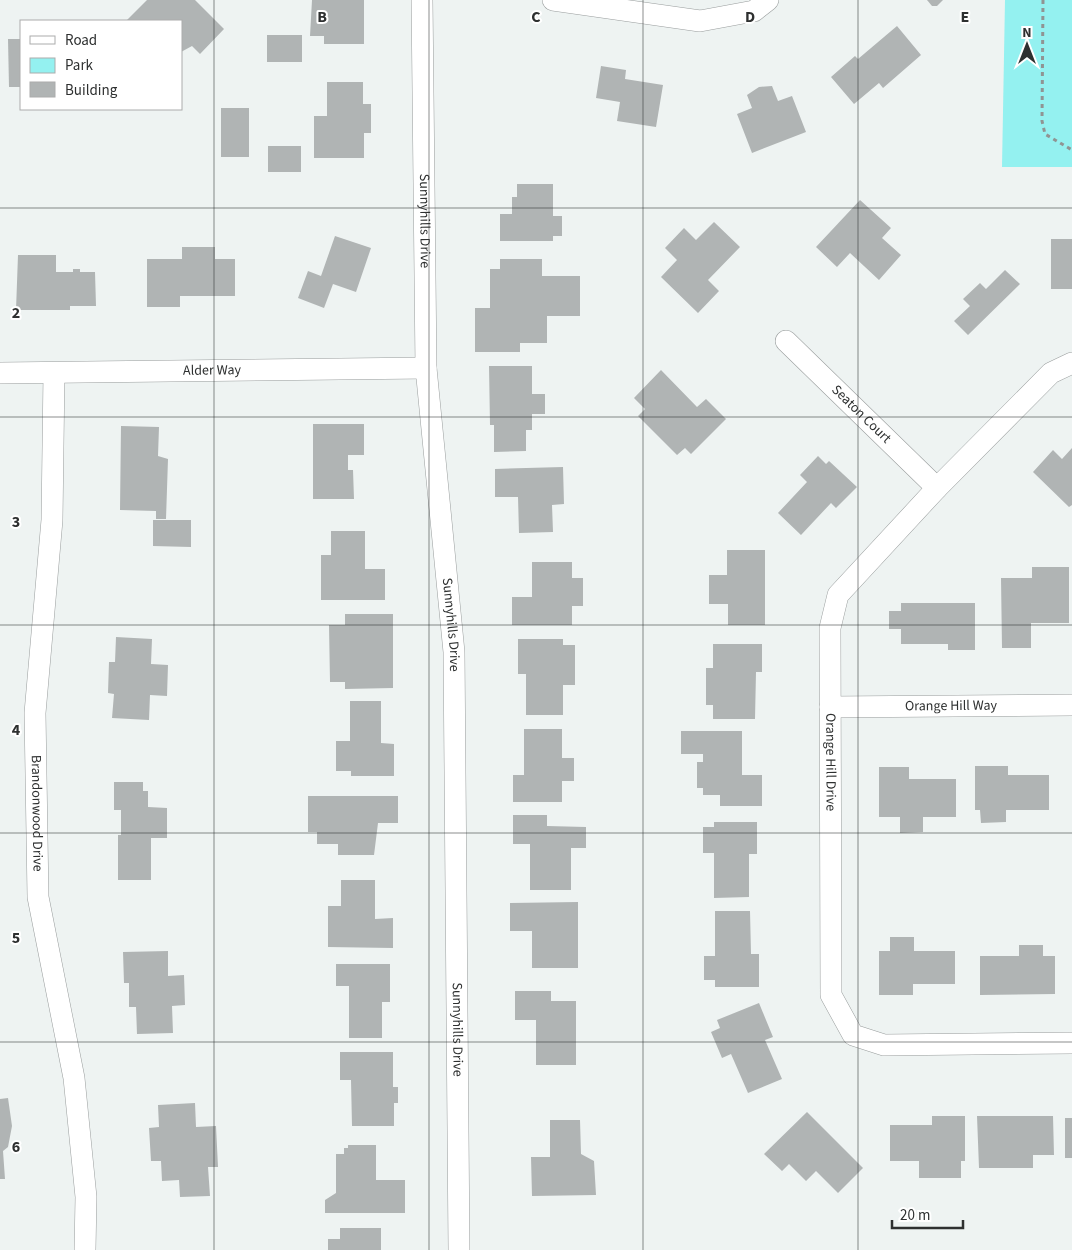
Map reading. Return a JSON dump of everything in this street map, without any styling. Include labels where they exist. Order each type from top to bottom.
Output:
[{"type":"street","name":"Sunnyhills Drive","points":[[422,0],[426,368],[454,652],[459,1250]]},
{"type":"street","points":[[553,0],[700,21],[754,11],[768,0]]},
{"type":"street","name":"Seaton Court","points":[[786,341],[937,488]]},
{"type":"street","name":"Orange Hill Drive","points":[[1072,363],[1052,373],[937,488],[838,595],[830,628],[831,995],[853,1035],[884,1045],[1072,1043]]},
{"type":"street","name":"Alder Way","points":[[0,373],[426,368]]},
{"type":"street","name":"Brandonwood Drive","points":[[54,373],[52,520],[35,713],[38,897],[74,1078],[86,1197],[85,1250]]},
{"type":"street","name":"Orange Hill Way","points":[[830,707],[1072,705]]},
{"type":"path","points":[[1043,0],[1042,121],[1045,134],[1072,150]]},
{"type":"green space","points":[[1005,0],[1072,0],[1072,167],[1002,167]]},
{"type":"building","points":[[147,0],[195,0],[224,29],[200,54],[192,46],[182,51],[182,20],[127,20]]},
{"type":"building","points":[[312,0],[364,0],[364,44],[324,44],[324,36],[310,36]]},
{"type":"building","points":[[927,0],[943,0],[937,6],[932,6]]},
{"type":"building","points":[[897,26],[921,55],[883,88],[879,83],[854,104],[831,77],[855,56],[858,59]]},
{"type":"building","points":[[267,35],[302,35],[302,62],[267,62]]},
{"type":"building","points":[[8,39],[20,39],[20,87],[9,87]]},
{"type":"building","points":[[601,66],[626,70],[625,79],[663,85],[656,127],[617,121],[620,102],[596,98]]},
{"type":"building","points":[[327,82],[363,82],[363,104],[371,104],[371,133],[364,133],[364,158],[314,158],[314,116],[327,116]]},
{"type":"building","points":[[772,86],[778,101],[792,96],[806,132],[752,153],[737,114],[752,108],[747,95],[759,87]]},
{"type":"building","points":[[221,108],[249,108],[249,157],[221,157]]},
{"type":"building","points":[[268,146],[301,146],[301,172],[268,172]]},
{"type":"building","points":[[517,184],[553,184],[553,216],[562,216],[562,236],[553,236],[553,241],[500,241],[500,214],[512,214],[512,197],[517,197]]},
{"type":"building","points":[[860,200],[891,228],[882,238],[901,255],[879,280],[850,253],[837,267],[816,247]]},
{"type":"building","points":[[714,222],[740,247],[708,280],[719,291],[698,313],[661,277],[677,260],[665,248],[684,228],[696,240]]},
{"type":"building","points":[[335,236],[371,248],[356,292],[333,284],[324,308],[298,298],[308,271],[321,276]]},
{"type":"building","points":[[1051,239],[1072,239],[1072,289],[1051,289]]},
{"type":"building","points":[[182,247],[215,247],[215,259],[235,259],[235,296],[180,296],[180,307],[147,307],[147,259],[182,259]]},
{"type":"building","points":[[18,255],[56,255],[56,272],[73,272],[73,269],[80,269],[80,272],[95,272],[96,306],[70,306],[70,310],[16,310]]},
{"type":"building","points":[[500,259],[542,259],[542,276],[580,276],[580,316],[547,316],[547,343],[520,343],[520,352],[475,352],[475,308],[490,308],[490,269],[500,269]]},
{"type":"building","points":[[1005,270],[1020,284],[968,335],[954,321],[970,306],[963,299],[980,283],[986,289]]},
{"type":"building","points":[[489,366],[532,366],[532,394],[545,394],[545,414],[532,414],[532,430],[526,430],[526,451],[494,452],[494,425],[490,425]]},
{"type":"building","points":[[661,370],[697,407],[706,399],[726,419],[691,454],[685,448],[677,455],[638,416],[645,409],[634,398]]},
{"type":"building","points":[[313,424],[364,424],[364,455],[348,455],[348,470],[353,470],[354,499],[313,499]]},
{"type":"building","points":[[121,426],[159,427],[158,456],[168,459],[166,519],[156,519],[156,511],[120,510]]},
{"type":"building","points":[[1072,448],[1072,505],[1069,507],[1033,472],[1053,450],[1062,459]]},
{"type":"building","points":[[818,456],[826,464],[829,461],[857,487],[836,508],[831,503],[801,535],[778,513],[807,482],[800,475]]},
{"type":"building","points":[[563,467],[564,504],[552,505],[553,532],[519,533],[518,497],[495,497],[495,469]]},
{"type":"building","points":[[153,520],[191,520],[191,547],[153,546]]},
{"type":"building","points":[[331,531],[365,531],[365,569],[385,569],[385,600],[321,600],[321,555],[331,555]]},
{"type":"building","points":[[727,550],[765,550],[765,625],[728,625],[728,604],[709,604],[709,575],[727,575]]},
{"type":"building","points":[[532,562],[572,562],[572,578],[583,578],[583,606],[572,606],[572,625],[512,625],[512,597],[532,597]]},
{"type":"building","points":[[1032,567],[1069,567],[1069,623],[1031,623],[1031,648],[1002,648],[1001,578],[1032,578]]},
{"type":"building","points":[[901,603],[975,603],[975,650],[948,650],[948,644],[901,644],[901,629],[889,629],[889,611],[901,611]]},
{"type":"building","points":[[345,614],[393,614],[393,688],[345,689],[345,682],[330,682],[329,625],[345,625]]},
{"type":"building","points":[[116,637],[152,639],[151,664],[168,665],[167,696],[150,695],[149,720],[112,718],[114,694],[108,693],[109,662],[115,662]]},
{"type":"building","points":[[518,639],[563,639],[563,645],[575,645],[575,685],[563,685],[563,715],[526,715],[526,674],[518,674]]},
{"type":"building","points":[[713,644],[762,644],[762,672],[756,672],[755,719],[713,719],[713,705],[706,705],[706,668],[713,668]]},
{"type":"building","points":[[350,701],[381,701],[381,743],[394,744],[394,776],[351,776],[351,771],[336,771],[336,741],[350,741]]},
{"type":"building","points":[[524,729],[562,729],[562,758],[574,758],[574,781],[562,781],[562,802],[513,802],[513,775],[524,775]]},
{"type":"building","points":[[681,731],[742,731],[742,775],[762,775],[762,806],[720,806],[720,795],[703,795],[703,788],[697,788],[697,762],[703,762],[703,754],[681,754]]},
{"type":"building","points":[[975,766],[1008,766],[1008,775],[1049,775],[1049,810],[1006,810],[1006,822],[981,823],[980,810],[975,810]]},
{"type":"building","points":[[879,767],[909,767],[909,779],[956,779],[956,817],[923,817],[923,832],[900,833],[900,817],[879,817]]},
{"type":"building","points":[[114,782],[143,782],[143,791],[148,791],[148,807],[167,808],[167,838],[151,838],[151,880],[118,880],[118,835],[121,835],[121,810],[114,810]]},
{"type":"building","points":[[308,796],[398,796],[398,823],[378,823],[374,855],[338,855],[338,844],[317,844],[317,832],[308,832]]},
{"type":"building","points":[[513,815],[547,815],[547,826],[586,827],[586,848],[571,848],[571,890],[530,890],[530,844],[513,844]]},
{"type":"building","points":[[714,822],[757,822],[757,854],[749,854],[749,897],[714,898],[714,853],[703,853],[703,827],[714,827]]},
{"type":"building","points":[[341,880],[375,880],[375,919],[393,918],[393,948],[328,947],[328,906],[341,906]]},
{"type":"building","points":[[578,902],[578,968],[532,968],[532,931],[510,931],[510,903]]},
{"type":"building","points":[[715,911],[750,911],[751,954],[759,954],[759,987],[715,987],[715,980],[704,980],[704,956],[715,956]]},
{"type":"building","points":[[890,937],[914,937],[914,951],[955,951],[955,984],[913,984],[913,995],[879,995],[879,951],[890,951]]},
{"type":"building","points":[[1019,945],[1043,945],[1043,956],[1055,956],[1055,994],[980,995],[980,956],[1019,956]]},
{"type":"building","points":[[168,951],[168,976],[184,975],[185,1005],[172,1006],[173,1033],[137,1034],[136,1007],[129,1007],[129,983],[124,983],[123,952]]},
{"type":"building","points":[[336,964],[390,964],[390,1002],[382,1002],[382,1038],[349,1038],[349,986],[336,986]]},
{"type":"building","points":[[515,991],[551,991],[551,1001],[576,1001],[576,1065],[536,1065],[536,1020],[515,1020]]},
{"type":"building","points":[[759,1003],[773,1037],[765,1040],[782,1079],[748,1093],[731,1054],[722,1058],[711,1032],[720,1028],[717,1020]]},
{"type":"building","points":[[340,1052],[393,1052],[393,1087],[398,1087],[398,1103],[394,1103],[394,1126],[352,1126],[351,1080],[340,1080]]},
{"type":"building","points":[[8,1098],[12,1126],[8,1147],[3,1151],[5,1179],[0,1179],[0,1099]]},
{"type":"building","points":[[195,1103],[196,1127],[216,1126],[218,1167],[208,1167],[210,1196],[180,1197],[179,1180],[162,1181],[161,1161],[151,1161],[149,1128],[159,1127],[158,1105]]},
{"type":"building","points":[[807,1112],[863,1168],[838,1193],[816,1171],[806,1181],[789,1164],[782,1171],[764,1154]]},
{"type":"building","points":[[932,1116],[965,1116],[965,1161],[961,1161],[961,1178],[919,1178],[919,1161],[890,1161],[890,1125],[932,1125]]},
{"type":"building","points":[[977,1116],[1053,1116],[1054,1155],[1033,1155],[1033,1168],[979,1168]]},
{"type":"building","points":[[1065,1118],[1072,1118],[1072,1158],[1065,1158]]},
{"type":"building","points":[[550,1120],[580,1120],[581,1154],[594,1161],[596,1195],[532,1196],[531,1157],[550,1157]]},
{"type":"building","points":[[348,1145],[376,1145],[376,1180],[405,1180],[405,1213],[325,1213],[325,1200],[336,1193],[336,1154],[344,1154],[344,1148],[348,1148]]},
{"type":"building","points":[[340,1228],[381,1228],[381,1250],[328,1250],[328,1239],[340,1239]]}]
